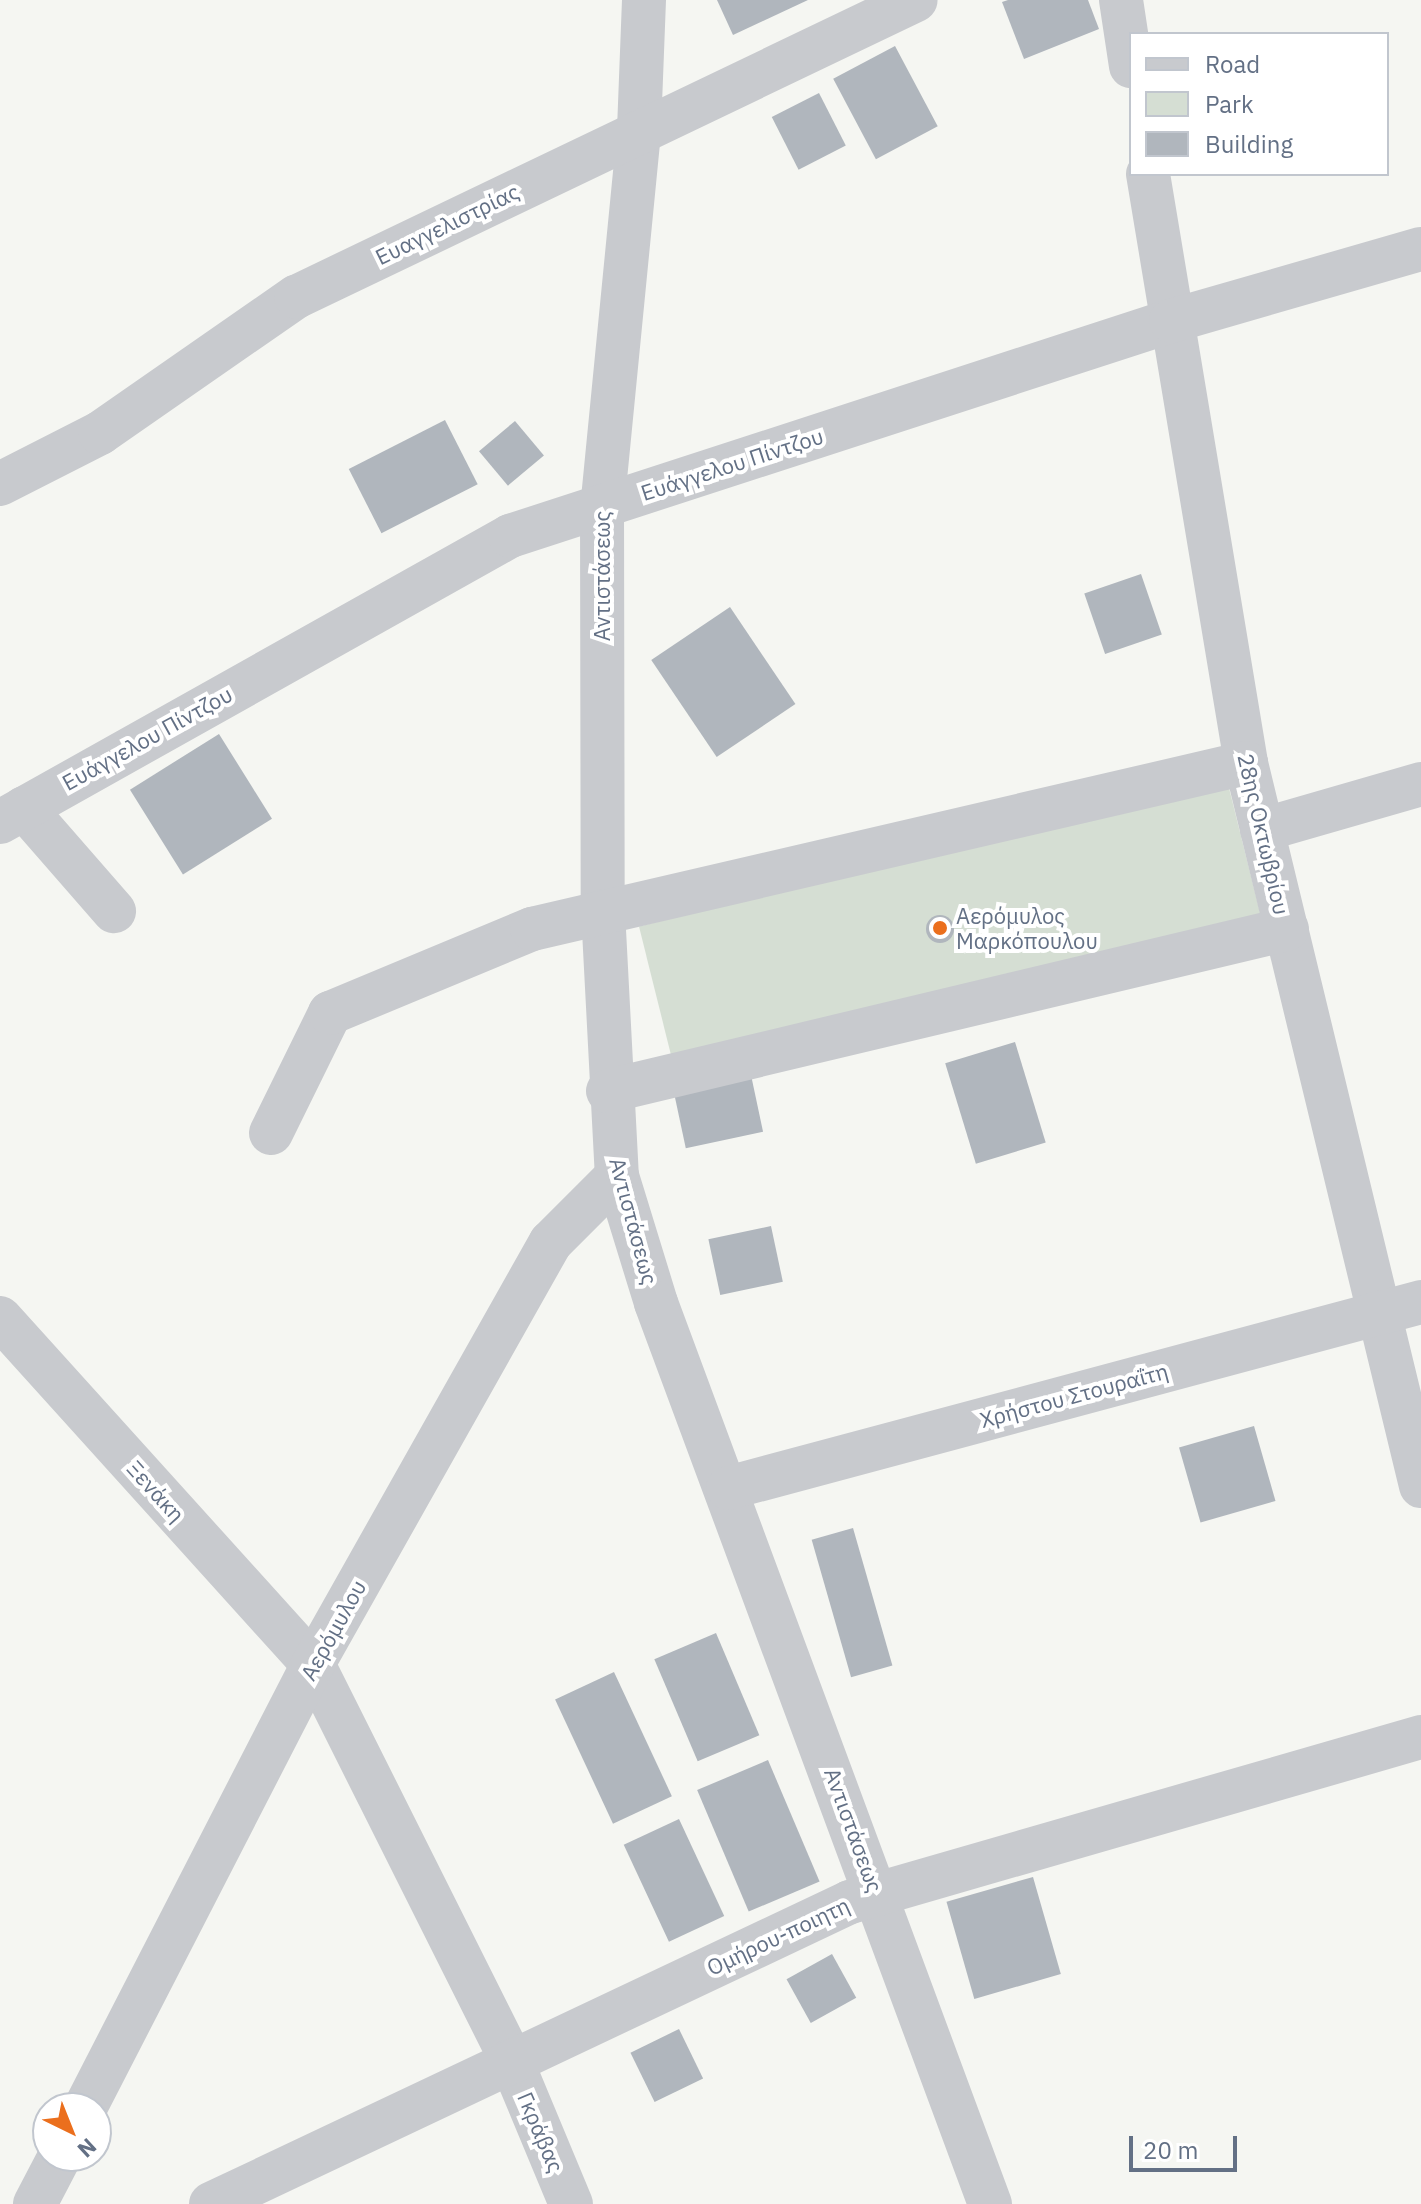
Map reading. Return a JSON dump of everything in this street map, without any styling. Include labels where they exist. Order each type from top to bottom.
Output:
[{"type":"street","name":"Αντιστάσεως","points":[[644,0],[639,132],[602,506],[603,911],[608,1091],[617,1176],[990,2204]]},
{"type":"street","name":"Ευαγγελιστρίας","points":[[0,484],[91,439],[296,297],[916,0]]},
{"type":"street","points":[[1121,0],[1129,53]]},
{"type":"street","name":"28ης Οκτωβρίου","points":[[1148,176],[1246,763],[1421,1486]]},
{"type":"street","name":"Ευάγγελου Πίντζου","points":[[12,815],[510,536],[1171,321],[1421,249]]},
{"type":"street","points":[[271,1133],[330,1013],[532,929],[1246,763]]},
{"type":"street","points":[[1262,830],[1421,784]]},
{"type":"street","points":[[12,815],[114,911]]},
{"type":"street","points":[[608,1091],[1287,929]]},
{"type":"street","name":"Αερόμυλου","points":[[93,2092],[313,1664],[551,1242],[617,1176]]},
{"type":"street","name":"Χρήστου Στουραΐτη","points":[[728,1488],[1421,1302]]},
{"type":"street","name":"Ξενάκη","points":[[0,1318],[313,1664],[511,2060]]},
{"type":"street","name":"Ομήρου-ποιητη","points":[[211,2204],[511,2060],[876,1892],[1421,1737]]},
{"type":"street","name":"Γκράβας","points":[[511,2060],[571,2204]]},
{"type":"street","points":[[35,2204],[52,2172]]},
{"type":"green space","points":[[1227,780],[1263,923],[675,1069],[639,927]]},
{"type":"building","points":[[717,0],[808,0],[733,35]]},
{"type":"building","points":[[1088,0],[1099,29],[1024,59],[1002,2]]},
{"type":"building","points":[[895,46],[938,126],[876,159],[833,79]]},
{"type":"building","points":[[819,93],[846,146],[799,170],[772,117]]},
{"type":"building","points":[[445,420],[478,484],[381,533],[349,469]]},
{"type":"building","points":[[515,421],[544,455],[508,486],[479,451]]},
{"type":"building","points":[[1141,574],[1162,635],[1105,654],[1084,594]]},
{"type":"building","points":[[730,607],[795,704],[717,757],[651,660]]},
{"type":"building","points":[[219,734],[272,819],[183,874],[130,790]]},
{"type":"building","name":"Αερόμυλος Μαρκόπουλου","points":[[940,915],[950,919],[954,929],[950,939],[940,943],[930,939],[926,929],[930,919]]},
{"type":"building","points":[[1015,1042],[1046,1142],[976,1164],[945,1063]]},
{"type":"building","points":[[751,1075],[763,1132],[686,1148],[674,1091]]},
{"type":"building","points":[[771,1226],[783,1282],[720,1295],[708,1239]]},
{"type":"building","points":[[1254,1426],[1275,1501],[1201,1522],[1179,1447]]},
{"type":"building","points":[[853,1528],[892,1665],[851,1677],[812,1540]]},
{"type":"building","points":[[716,1633],[759,1735],[698,1761],[654,1659]]},
{"type":"building","points":[[614,1672],[672,1796],[613,1824],[555,1699]]},
{"type":"building","points":[[768,1760],[820,1882],[749,1912],[697,1790]]},
{"type":"building","points":[[679,1819],[724,1916],[669,1942],[624,1845]]},
{"type":"building","points":[[1033,1877],[1061,1974],[974,1999],[946,1902]]},
{"type":"building","points":[[832,1954],[856,1998],[811,2023],[787,1979]]},
{"type":"building","points":[[679,2029],[703,2078],[655,2102],[630,2053]]},
{"type":"place","name":"Αερόμυλος Μαρκόπουλου","points":[[940,928]]}]
